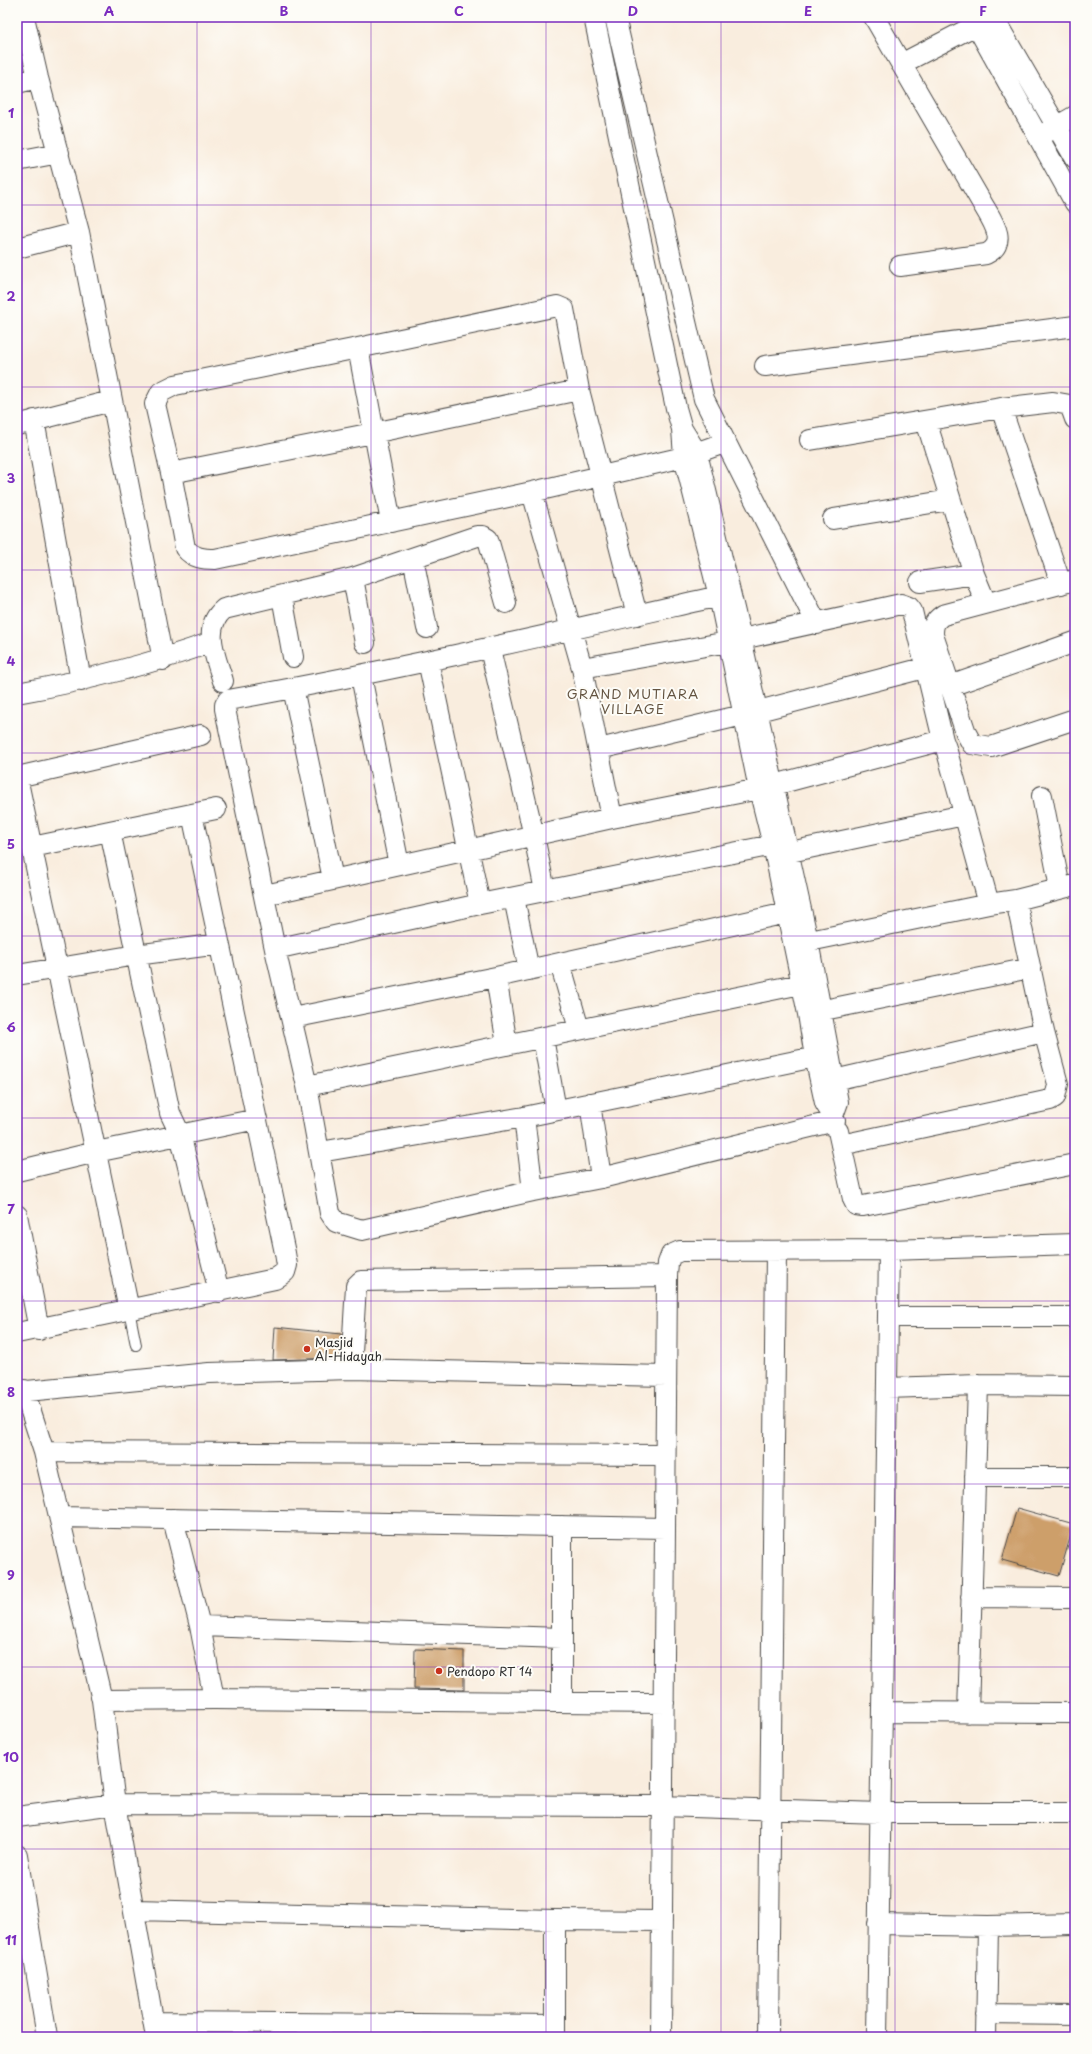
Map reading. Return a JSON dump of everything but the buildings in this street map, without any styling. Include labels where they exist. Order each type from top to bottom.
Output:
[{"type":"street","points":[[24,17],[38,78],[79,232],[162,660]]},
{"type":"street","points":[[594,17],[676,408],[691,455],[766,787],[778,850],[787,912],[801,943],[801,984],[815,1012],[815,1057],[827,1082]]},
{"type":"street","points":[[615,17],[704,399],[724,443],[817,624]]},
{"type":"street","points":[[874,17],[982,203],[996,228],[999,237],[997,246],[992,252],[986,254],[900,266]]},
{"type":"street","points":[[901,64],[980,20]]},
{"type":"street","points":[[980,20],[1058,126],[1075,158]]},
{"type":"street","points":[[980,20],[1075,203]]},
{"type":"street","points":[[600,47],[620,43]]},
{"type":"street","points":[[17,83],[38,78]]},
{"type":"street","points":[[1040,136],[1075,116]]},
{"type":"street","points":[[17,161],[59,153]]},
{"type":"street","points":[[17,248],[79,232]]},
{"type":"street","points":[[637,615],[601,476],[579,390],[564,309],[557,306],[175,385],[161,392],[155,404],[171,473],[185,548],[190,554],[201,558],[215,559],[532,492],[601,476],[691,455],[724,443]]},
{"type":"street","points":[[764,366],[1075,326]]},
{"type":"street","points":[[358,348],[373,434],[391,522]]},
{"type":"street","points":[[171,473],[373,434],[579,390]]},
{"type":"street","points":[[676,408],[704,399]]},
{"type":"street","points":[[81,681],[25,422],[111,401]]},
{"type":"street","points":[[810,440],[1001,408],[1053,402],[1061,402],[1070,405],[1075,420]]},
{"type":"street","points":[[1001,408],[1068,582],[943,615],[936,619],[933,625],[933,635],[966,733],[972,744],[981,747],[991,747],[1075,719]]},
{"type":"street","points":[[926,421],[974,574],[986,603]]},
{"type":"street","points":[[691,455],[719,596],[734,640]]},
{"type":"street","points":[[532,492],[582,668],[612,818]]},
{"type":"street","points":[[833,519],[950,500]]},
{"type":"street","points":[[223,681],[212,642],[212,626],[217,615],[224,609],[353,578],[477,536],[483,536],[488,539],[506,603]]},
{"type":"street","points":[[413,558],[427,628]]},
{"type":"street","points":[[920,582],[974,574]]},
{"type":"street","points":[[353,578],[365,643]]},
{"type":"street","points":[[282,596],[293,657]]},
{"type":"street","points":[[719,596],[490,649],[361,676],[228,700],[225,705],[275,949],[307,1086],[330,1213],[336,1222],[362,1230],[533,1191],[601,1178],[834,1118]]},
{"type":"street","points":[[582,668],[817,624],[905,604],[912,610],[924,668],[942,740],[946,748],[989,904]]},
{"type":"street","points":[[17,694],[81,681],[162,660],[212,642]]},
{"type":"street","points":[[950,686],[1075,642]]},
{"type":"street","points":[[490,649],[534,836],[545,891]]},
{"type":"street","points":[[428,661],[480,904]]},
{"type":"street","points":[[599,749],[749,713],[924,668]]},
{"type":"street","points":[[361,676],[399,865]]},
{"type":"street","points":[[293,688],[333,880]]},
{"type":"street","points":[[129,1310],[32,847],[22,820],[17,777],[202,735]]},
{"type":"street","points":[[265,895],[612,818],[766,787],[942,740]]},
{"type":"street","points":[[801,943],[989,904],[1016,900],[1068,886],[1042,796]]},
{"type":"street","points":[[32,847],[216,809]]},
{"type":"street","points":[[17,1333],[39,1330],[219,1292],[275,1279],[285,1272],[287,1265],[285,1253],[192,814]]},
{"type":"street","points":[[275,949],[545,891],[778,850],[964,814]]},
{"type":"street","points":[[110,831],[170,1113],[180,1134],[219,1292]]},
{"type":"street","points":[[778,850],[801,943],[815,1012],[827,1082],[825,1103],[834,1118],[853,1199],[856,1205],[863,1206],[1075,1164]]},
{"type":"street","points":[[514,898],[529,970]]},
{"type":"street","points":[[841,1145],[1050,1100],[1055,1097],[1058,1084],[1044,1032],[1016,900]]},
{"type":"street","points":[[292,1018],[529,970],[787,912]]},
{"type":"street","points":[[17,975],[136,955],[219,944]]},
{"type":"street","points":[[560,963],[579,1029]]},
{"type":"street","points":[[815,1012],[1030,968]]},
{"type":"street","points":[[496,977],[508,1045]]},
{"type":"street","points":[[307,1086],[801,984]]},
{"type":"street","points":[[827,1082],[1044,1032]]},
{"type":"street","points":[[543,1038],[556,1110]]},
{"type":"street","points":[[320,1152],[524,1117],[815,1057]]},
{"type":"street","points":[[590,1103],[601,1178]]},
{"type":"street","points":[[524,1117],[533,1191]]},
{"type":"street","points":[[17,1171],[96,1152],[257,1119]]},
{"type":"street","points":[[17,1215],[39,1330]]},
{"type":"street","points":[[661,2037],[665,1528],[664,1455],[667,1276],[668,1263],[671,1255],[680,1251],[889,1250],[1075,1244]]},
{"type":"street","points":[[877,2037],[889,1250]]},
{"type":"street","points":[[768,2037],[776,1251]]},
{"type":"street","points":[[351,1369],[356,1286],[361,1281],[667,1276]]},
{"type":"street","points":[[888,1317],[1075,1317]]},
{"type":"street","points":[[555,1920],[555,2031],[155,2029],[114,1804],[102,1700],[44,1452],[21,1391],[209,1373],[351,1369],[666,1376]]},
{"type":"street","points":[[887,1388],[978,1385],[1075,1386]]},
{"type":"street","points":[[968,1714],[978,1385]]},
{"type":"street","points":[[44,1452],[664,1455]]},
{"type":"street","points":[[975,1477],[1075,1477]]},
{"type":"street","points":[[60,1517],[665,1528]]},
{"type":"street","points":[[173,1519],[200,1626],[214,1699]]},
{"type":"street","points":[[562,1526],[562,1701]]},
{"type":"street","points":[[971,1597],[1075,1598]]},
{"type":"street","points":[[200,1626],[561,1638]]},
{"type":"street","points":[[102,1700],[214,1699],[664,1703]]},
{"type":"street","points":[[882,1712],[1075,1714]]},
{"type":"street","points":[[17,1817],[114,1804],[662,1806],[880,1813],[1075,1813]]},
{"type":"street","points":[[17,1855],[47,2037]]},
{"type":"street","points":[[134,1910],[555,1920],[662,1921]]},
{"type":"street","points":[[878,1924],[988,1926],[1075,1924]]},
{"type":"street","points":[[986,2037],[988,1926]]},
{"type":"street","points":[[986,2014],[1075,2015]]},
{"type":"lane","points":[[129,1310],[136,1345]]},
{"type":"place","name":"Masjid Al-Hidayah","points":[[307,1349]]},
{"type":"place","name":"Pendopo RT 14","points":[[439,1671]]},
{"type":"district","name":"GRAND MUTIARA VILLAGE","points":[[633,700]]}]
